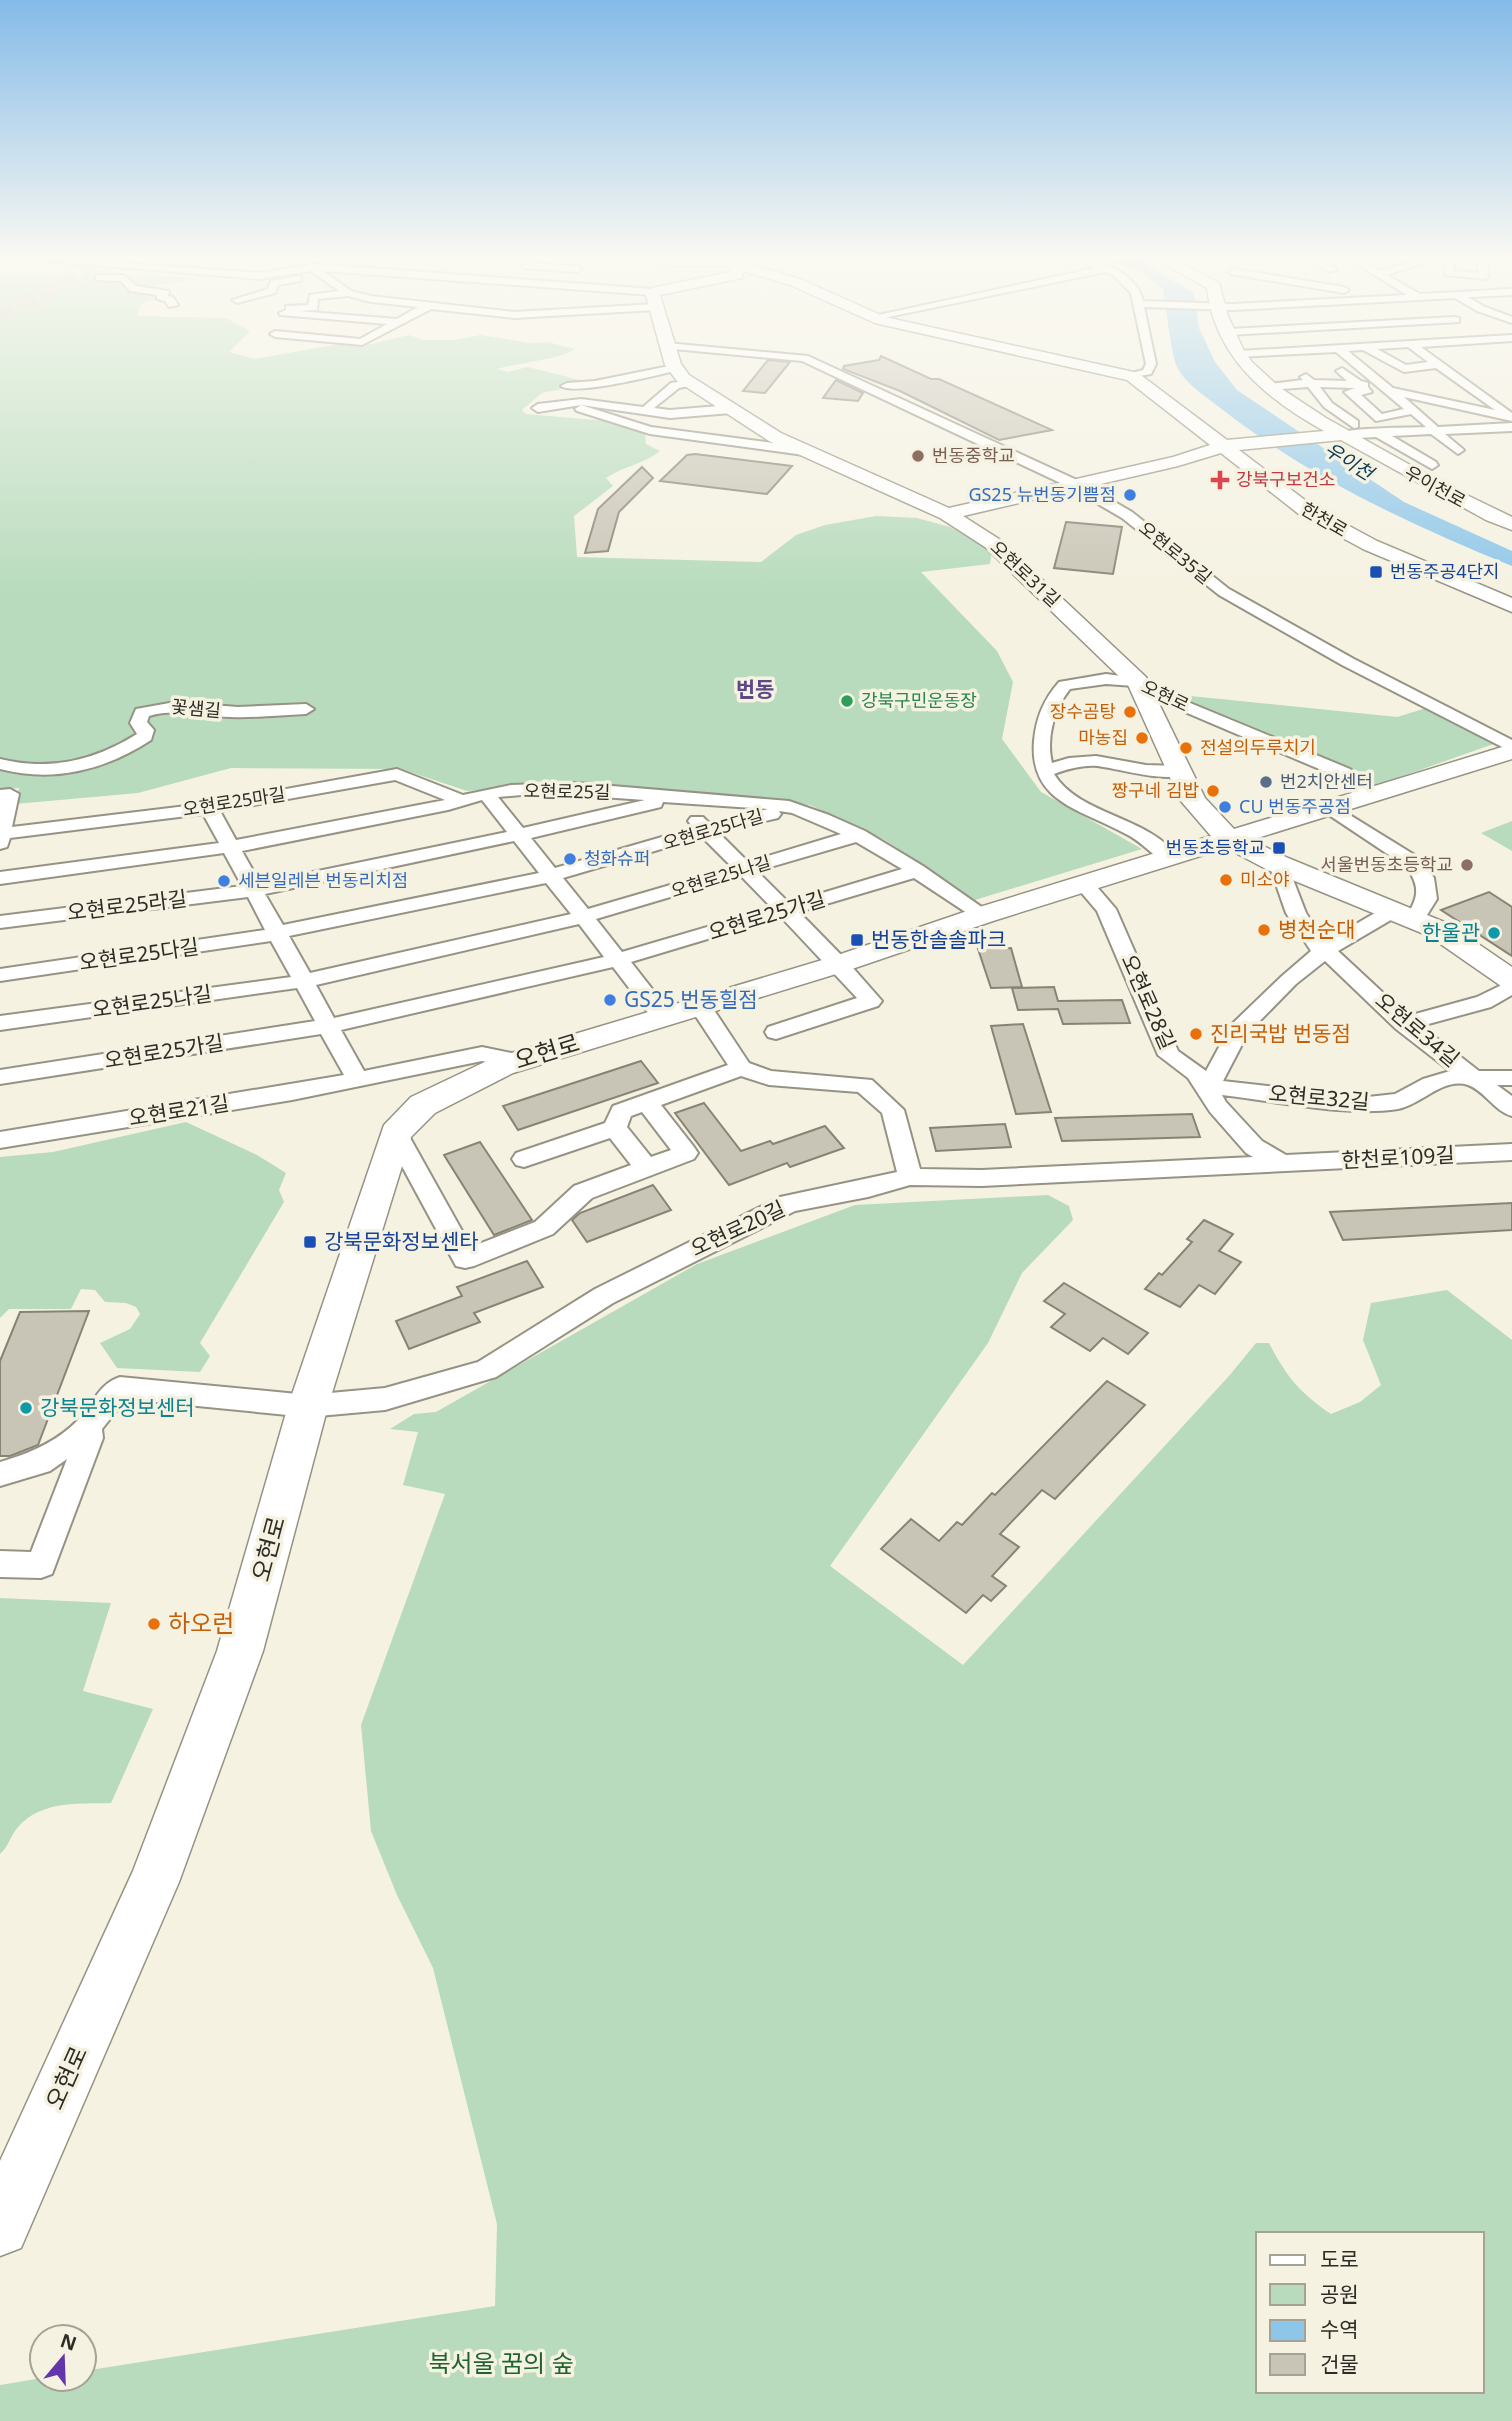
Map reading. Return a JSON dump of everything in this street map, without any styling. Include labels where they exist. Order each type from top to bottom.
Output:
[{"type":"street","points":[[567,386],[595,384],[644,374]]},
{"type":"street","name":"오현로31길","points":[[680,374],[731,410],[804,451],[947,514],[992,543],[1138,682],[1193,800],[1230,840]]},
{"type":"street","name":"오현로35길","points":[[838,374],[1074,484],[1127,514],[1224,592],[1348,662],[1512,749]]},
{"type":"street","name":"한천로","points":[[1123,374],[1132,376],[1292,501],[1338,529],[1512,606]]},
{"type":"street","points":[[1132,376],[1140,374]]},
{"type":"street","name":"우이천로","points":[[1258,374],[1269,387],[1289,401],[1342,429],[1463,504],[1512,524]]},
{"type":"street","points":[[1305,374],[1309,383],[1338,415],[1342,429]]},
{"type":"street","points":[[1346,374],[1366,392],[1350,392],[1380,418],[1414,410]]},
{"type":"street","points":[[1370,374],[1458,450]]},
{"type":"street","points":[[1415,379],[1428,374]]},
{"type":"street","points":[[1452,374],[1512,417]]},
{"type":"street","points":[[646,411],[649,406],[662,400],[675,385],[690,383]]},
{"type":"street","points":[[1269,387],[1309,383],[1386,387],[1512,417]]},
{"type":"street","points":[[1413,395],[1430,386]]},
{"type":"street","points":[[1289,401],[1324,400]]},
{"type":"street","points":[[538,408],[581,402],[680,415],[731,410]]},
{"type":"street","points":[[1492,403],[1512,402]]},
{"type":"street","name":"오현로31길","points":[[581,409],[661,432],[804,451]]},
{"type":"street","points":[[661,432],[680,415]]},
{"type":"street","points":[[947,514],[1178,461],[1224,446],[1342,429],[1378,433],[1512,427]]},
{"type":"street","points":[[1342,429],[1378,433],[1432,465]]},
{"type":"street","name":"오현로","points":[[1044,772],[1039,756],[1050,702],[1065,685],[1106,679],[1138,682],[1172,701],[1344,773],[1360,788],[1362,800]]},
{"type":"street","name":"꽃샘길","points":[[0,764],[21,771],[50,772],[123,752],[145,736],[146,730],[138,723],[142,713],[159,707],[192,707],[231,712],[306,709]]},
{"type":"street","name":"오현로","points":[[0,2227],[154,1882],[240,1651],[308,1406],[396,1133],[423,1105],[502,1066],[839,964],[983,915],[1362,800],[1512,749]]},
{"type":"street","points":[[1170,858],[1133,830],[1074,802],[1048,784],[1044,772],[1069,763],[1096,761],[1146,770],[1180,771]]},
{"type":"street","name":"오현로25마길","points":[[5,794],[1,837],[209,808],[397,774],[460,800]]},
{"type":"street","name":"오현로25길","points":[[0,878],[232,848],[487,795],[574,789],[673,799]]},
{"type":"street","points":[[487,795],[617,960],[681,1011],[741,1068],[769,1078],[864,1085],[893,1110],[910,1177]]},
{"type":"street","points":[[673,799],[795,808],[858,835],[983,915]]},
{"type":"street","points":[[673,799],[839,964],[871,1001],[776,1032]]},
{"type":"street","name":"오현로25라길","points":[[0,922],[255,890],[517,836],[673,799]]},
{"type":"street","points":[[209,808],[358,1081]]},
{"type":"street","name":"오현로25다길","points":[[0,975],[271,935],[550,876],[795,808]]},
{"type":"street","points":[[1205,1086],[1218,1072],[1239,1030],[1324,951],[1404,914],[1427,899],[1424,878],[1414,863],[1332,809]]},
{"type":"street","name":"오현로25나길","points":[[0,1023],[304,981],[583,917],[858,835]]},
{"type":"street","points":[[1230,840],[1278,864],[1439,930],[1512,980]]},
{"type":"street","name":"오현로34길","points":[[1278,864],[1296,913],[1314,944],[1337,960],[1404,1024],[1512,1108]]},
{"type":"street","name":"오현로25가길","points":[[0,1077],[329,1027],[617,960],[916,872]]},
{"type":"street","name":"오현로28길","points":[[1084,884],[1106,909],[1169,1055],[1196,1073],[1218,1107],[1254,1147],[1285,1164]]},
{"type":"street","points":[[1404,1024],[1484,1002],[1512,986]]},
{"type":"street","name":"오현로21길","points":[[0,1140],[358,1081],[482,1054],[518,1061]]},
{"type":"street","points":[[615,1128],[621,1111],[741,1068]]},
{"type":"street","name":"오현로32길","points":[[1205,1086],[1368,1104],[1400,1101],[1431,1084],[1450,1078],[1512,1078]]},
{"type":"street","points":[[396,1133],[465,1259],[544,1228],[583,1192],[687,1153],[648,1102]]},
{"type":"street","points":[[615,1128],[646,1168]]},
{"type":"street","points":[[524,1159],[615,1128]]},
{"type":"street","name":"한천로109길","points":[[1285,1164],[1512,1152]]},
{"type":"street","name":"오현로20길","points":[[88,1429],[103,1405],[120,1388],[308,1406],[385,1399],[486,1370],[604,1296],[789,1203],[868,1189],[910,1177],[982,1178],[1285,1164]]},
{"type":"street","points":[[0,1474],[40,1463],[88,1429],[89,1438],[41,1565],[0,1564]]},
{"type":"green space","points":[[0,374],[556,374],[592,383],[542,393],[522,410],[526,414],[606,421],[645,434],[646,444],[660,451],[606,478],[613,486],[574,516],[577,557],[761,562],[796,535],[825,525],[876,516],[917,518],[950,527],[992,550],[990,564],[921,572],[997,651],[1013,682],[1002,739],[1041,792],[1142,849],[975,900],[885,840],[810,805],[701,798],[574,783],[467,791],[401,769],[231,768],[138,793],[15,804],[19,788],[0,790]]},
{"type":"green space","points":[[1171,694],[1397,717],[1433,706],[1502,741],[1366,789],[1336,765]]},
{"type":"green space","points":[[1512,821],[1512,851],[1481,833]]},
{"type":"green space","points":[[186,1122],[257,1155],[286,1173],[279,1190],[284,1202],[200,1343],[210,1356],[200,1372],[117,1368],[100,1343],[130,1329],[140,1314],[136,1307],[126,1303],[105,1302],[95,1290],[81,1289],[71,1309],[9,1309],[0,1318],[0,1157],[53,1152]]},
{"type":"green space","name":"북서울 꿈의 숲","points":[[1048,1195],[1069,1206],[1073,1220],[1022,1273],[988,1343],[830,1566],[963,1665],[1229,1376],[1256,1343],[1269,1343],[1295,1383],[1331,1414],[1360,1402],[1381,1385],[1363,1340],[1371,1303],[1447,1290],[1512,1340],[1512,2421],[0,2421],[0,2385],[28,2380],[28,2393],[98,2393],[98,2369],[495,2306],[497,2224],[433,1968],[397,1895],[371,1831],[361,1725],[445,1494],[403,1485],[418,1432],[390,1429],[414,1414],[436,1412],[697,1264],[855,1205]]},
{"type":"green space","points":[[0,1598],[111,1603],[83,1691],[153,1709],[111,1803],[62,1805],[38,1812],[18,1827],[0,1854]]},
{"type":"water","name":"우이천","points":[[1182,374],[1224,374],[1237,390],[1404,502],[1512,551],[1512,566],[1399,517],[1326,478],[1256,435]]},
{"type":"building","points":[[757,374],[780,374],[765,393],[743,391]]},
{"type":"building","points":[[856,374],[920,374],[939,379],[1052,430],[999,440],[900,391]]},
{"type":"building","points":[[836,380],[863,393],[858,401],[823,398]]},
{"type":"building","points":[[687,455],[792,466],[767,494],[660,481]]},
{"type":"building","points":[[642,467],[653,478],[619,512],[608,551],[585,553],[598,509]]},
{"type":"building","points":[[1066,522],[1122,527],[1113,574],[1054,568]]},
{"type":"building","name":"한울관","points":[[1489,892],[1512,907],[1512,956],[1441,910]]},
{"type":"building","points":[[1011,948],[1022,987],[991,988],[978,949]]},
{"type":"building","points":[[1054,987],[1058,1001],[1122,1000],[1130,1023],[1063,1024],[1058,1009],[1018,1010],[1012,988]]},
{"type":"building","points":[[1023,1024],[1051,1112],[1016,1114],[991,1026]]},
{"type":"building","points":[[641,1061],[658,1083],[518,1130],[503,1106]]},
{"type":"building","points":[[704,1103],[741,1151],[770,1141],[773,1144],[825,1126],[844,1148],[790,1167],[787,1163],[729,1185],[675,1113]]},
{"type":"building","points":[[1192,1114],[1200,1137],[1062,1141],[1055,1118]]},
{"type":"building","points":[[1005,1124],[1011,1147],[936,1151],[930,1128]]},
{"type":"building","points":[[480,1142],[532,1220],[494,1235],[444,1155]]},
{"type":"building","points":[[653,1185],[671,1210],[587,1242],[572,1220],[580,1213]]},
{"type":"building","points":[[1512,1203],[1512,1230],[1343,1240],[1330,1212]]},
{"type":"building","points":[[1204,1220],[1233,1234],[1219,1251],[1241,1262],[1215,1294],[1199,1285],[1180,1307],[1145,1289],[1159,1273],[1162,1275],[1192,1242],[1187,1239]]},
{"type":"building","points":[[527,1261],[543,1287],[474,1313],[480,1322],[409,1349],[396,1321],[462,1296],[457,1287]]},
{"type":"building","points":[[1064,1283],[1148,1333],[1128,1354],[1103,1338],[1090,1351],[1051,1327],[1065,1314],[1044,1301]]},
{"type":"building","name":"강북문화정보센터","points":[[89,1311],[38,1445],[10,1456],[0,1456],[0,1361],[20,1312]]},
{"type":"building","points":[[1107,1381],[1145,1405],[1055,1499],[1042,1490],[1000,1534],[1019,1547],[992,1576],[1006,1586],[991,1601],[983,1595],[966,1613],[881,1549],[911,1519],[939,1541],[957,1522],[962,1525]]},
{"type":"place","name":"번동중학교","points":[[918,456]]},
{"type":"place","name":"강북구보건소","points":[[1220,480]]},
{"type":"place","name":"GS25 뉴번동기쁨점","points":[[1130,495]]},
{"type":"place","name":"번동주공4단지","points":[[1376,572]]},
{"type":"place","name":"강북구민운동장","points":[[847,701]]},
{"type":"place","name":"장수곰탕","points":[[1130,712]]},
{"type":"place","name":"마농집","points":[[1142,738]]},
{"type":"place","name":"전설의두루치기","points":[[1186,748]]},
{"type":"place","name":"번2치안센터","points":[[1266,782]]},
{"type":"place","name":"짱구네 김밥","points":[[1213,791]]},
{"type":"place","name":"CU 번동주공점","points":[[1225,807]]},
{"type":"place","name":"번동초등학교","points":[[1279,848]]},
{"type":"place","name":"청화슈퍼","points":[[570,859]]},
{"type":"place","name":"서울번동초등학교","points":[[1467,865]]},
{"type":"place","name":"미소야","points":[[1226,880]]},
{"type":"place","name":"세븐일레븐 번동리치점","points":[[224,881]]},
{"type":"place","name":"병천순대","points":[[1264,930]]},
{"type":"place","name":"한울관","points":[[1494,933]]},
{"type":"place","name":"번동한솔솔파크","points":[[857,940]]},
{"type":"place","name":"GS25 번동힐점","points":[[610,1000]]},
{"type":"place","name":"진리국밥 번동점","points":[[1196,1034]]},
{"type":"place","name":"강북문화정보센타","points":[[310,1242]]},
{"type":"place","name":"강북문화정보센터","points":[[26,1408]]},
{"type":"place","name":"하오런","points":[[154,1624]]},
{"type":"district","name":"번동","points":[[755,690]]}]
